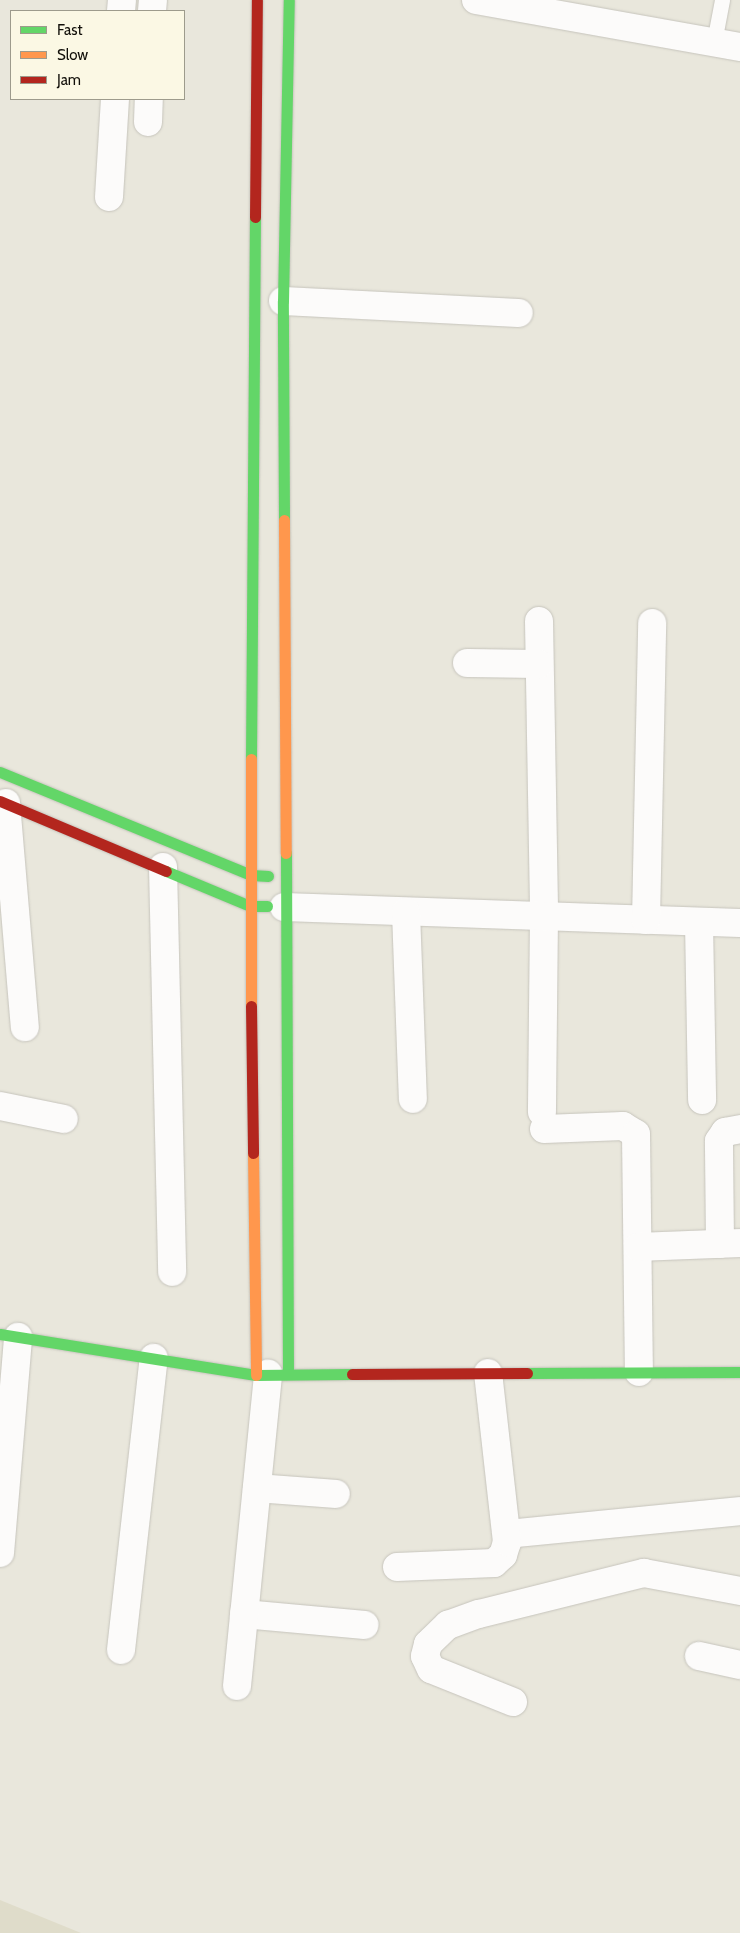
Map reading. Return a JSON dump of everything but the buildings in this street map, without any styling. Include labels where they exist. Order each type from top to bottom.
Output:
[{"type":"street","points":[[257,0],[250,906],[270,1374]]},
{"type":"street","points":[[237,1686],[270,1374],[284,907],[283,302],[289,0]]},
{"type":"street","points":[[476,0],[571,8],[727,45]]},
{"type":"street","points":[[109,197],[115,100]]},
{"type":"street","points":[[283,302],[519,313]]},
{"type":"street","points":[[539,621],[544,916],[543,1120],[623,1126],[636,1134],[638,1372]]},
{"type":"street","points":[[646,920],[652,623]]},
{"type":"street","points":[[467,663],[539,664]]},
{"type":"street","points":[[0,772],[251,875],[284,876]]},
{"type":"street","points":[[25,1027],[3,802],[163,866],[250,906],[740,923]]},
{"type":"street","points":[[163,866],[172,1272]]},
{"type":"street","points":[[406,912],[414,1099]]},
{"type":"street","points":[[699,922],[702,1100]]},
{"type":"street","points":[[0,1106],[64,1119]]},
{"type":"street","points":[[638,1247],[730,1243],[719,1141],[725,1132],[740,1129]]},
{"type":"street","points":[[0,1553],[9,1335],[270,1374],[740,1372]]},
{"type":"street","points":[[121,1650],[154,1358]]},
{"type":"street","points":[[397,1567],[494,1563],[503,1555],[507,1534],[488,1373]]},
{"type":"street","points":[[257,1488],[336,1494]]},
{"type":"street","points":[[507,1534],[740,1511]]},
{"type":"street","points":[[513,1702],[431,1669],[425,1656],[428,1644],[448,1625],[479,1614],[644,1573],[740,1592]]},
{"type":"street","points":[[244,1614],[364,1625]]},
{"type":"street","points":[[699,1656],[740,1665]]},
{"type":"lane","points":[[722,0],[727,45]]},
{"type":"shaded area","points":[[0,1900],[81,1933],[0,1933]]},
{"type":"traffic: fast","points":[[284,520],[283,301],[289,0]]},
{"type":"traffic: fast","points":[[251,759],[255,217]]},
{"type":"traffic: fast","points":[[0,772],[251,875],[268,876]]},
{"type":"traffic: fast","points":[[286,853],[288,1374]]},
{"type":"traffic: fast","points":[[166,871],[250,906],[267,906]]},
{"type":"traffic: fast","points":[[0,1334],[256,1375],[352,1374]]},
{"type":"traffic: fast","points":[[527,1373],[740,1372]]},
{"type":"traffic: slow","points":[[284,520],[286,853]]},
{"type":"traffic: slow","points":[[251,759],[251,1006]]},
{"type":"traffic: slow","points":[[253,1153],[256,1375]]},
{"type":"traffic: jam","points":[[255,217],[257,0]]},
{"type":"traffic: jam","points":[[0,801],[166,871]]},
{"type":"traffic: jam","points":[[251,1006],[253,1153]]},
{"type":"traffic: jam","points":[[352,1374],[527,1373]]}]
